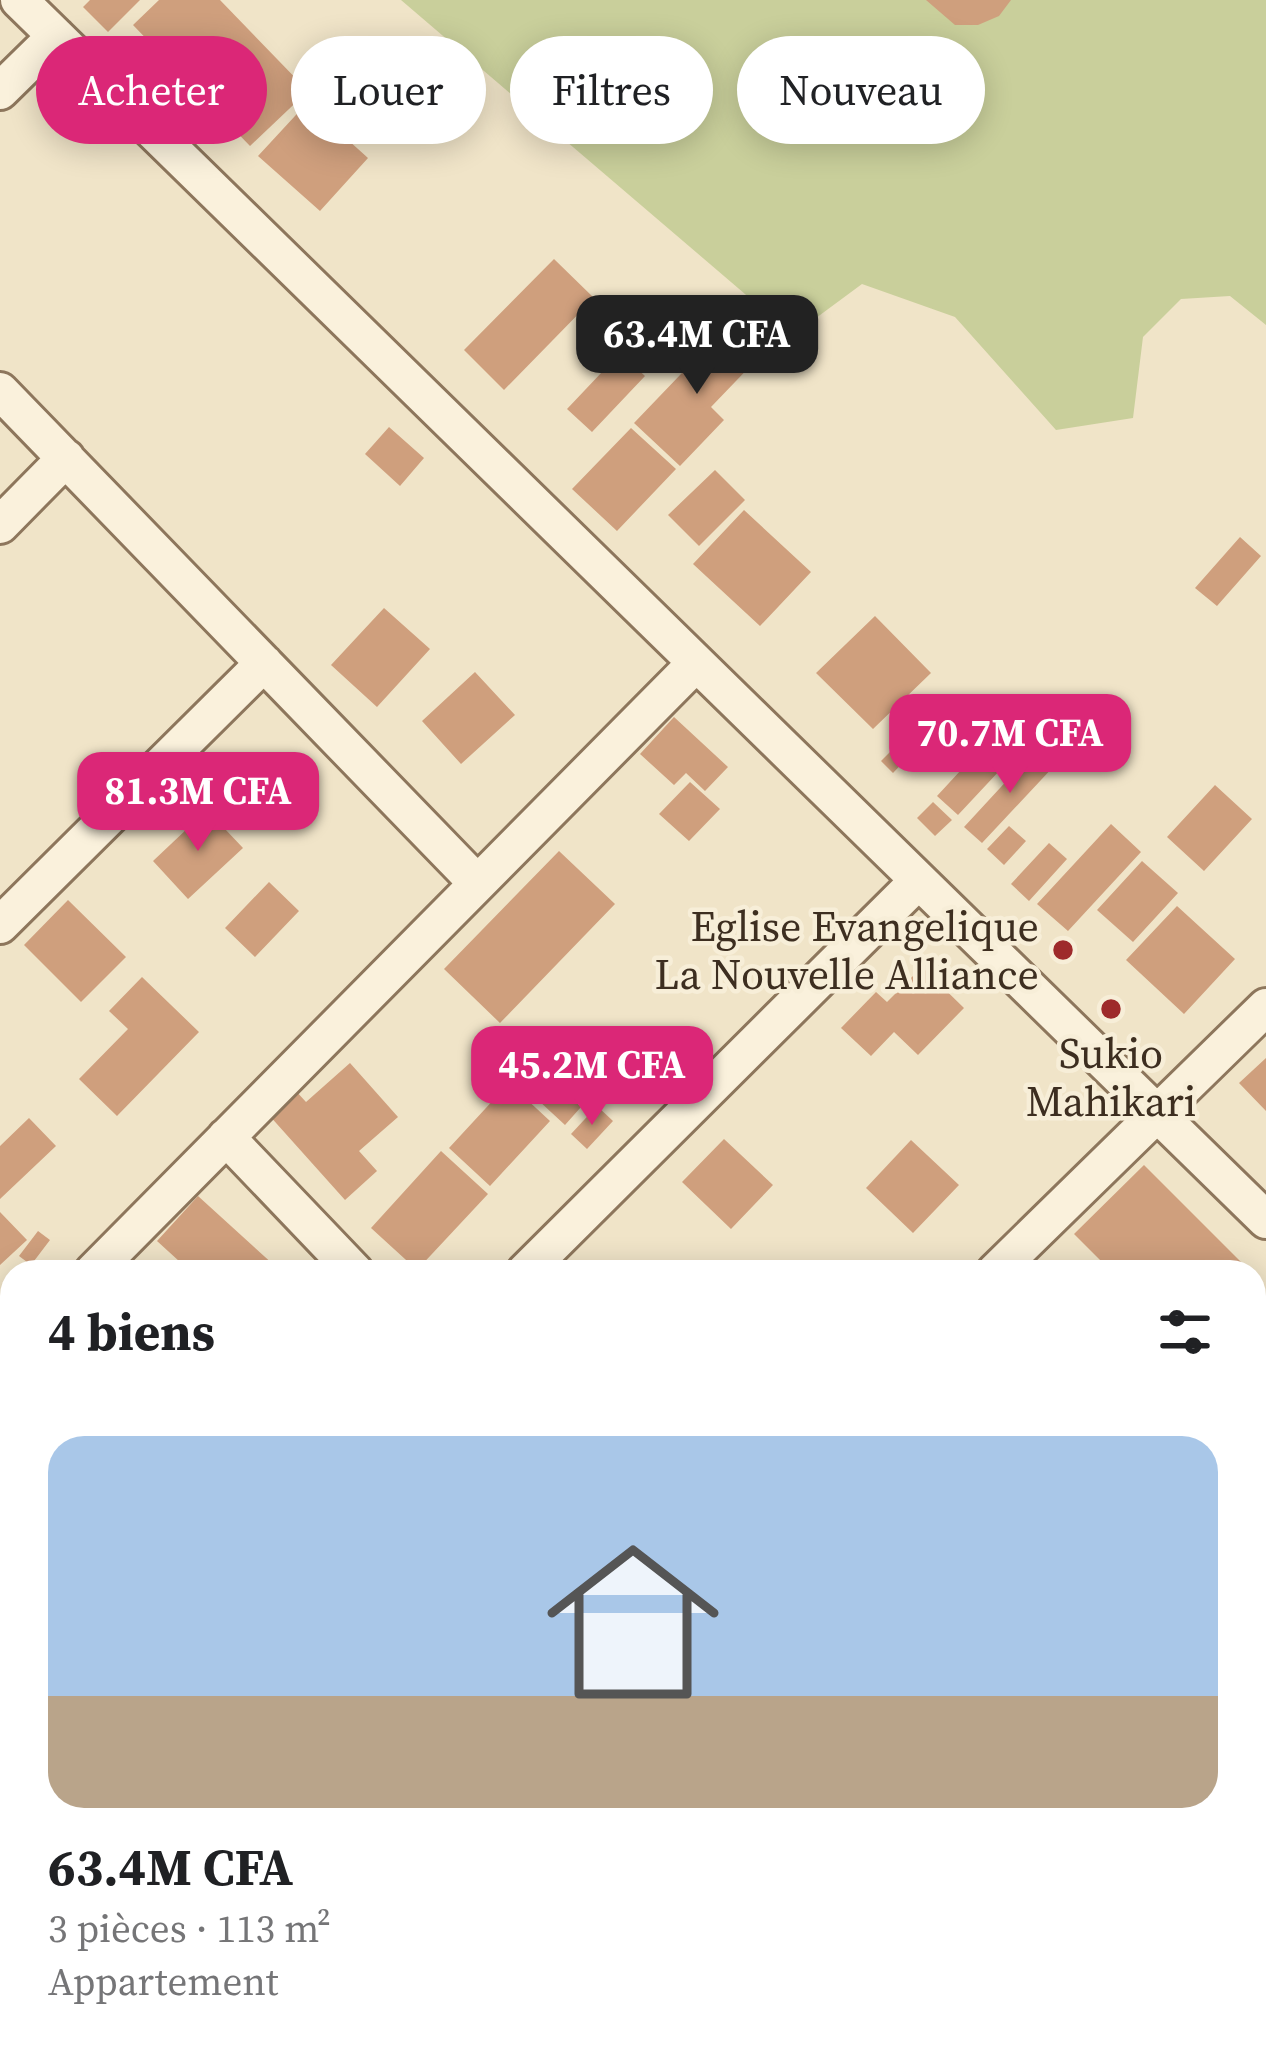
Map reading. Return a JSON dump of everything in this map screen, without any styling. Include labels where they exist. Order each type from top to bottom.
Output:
[{"type":"street","points":[[19,0],[56,36]]},
{"type":"street","points":[[0,91],[36,56]]},
{"type":"street","points":[[166,144],[1156,1118],[1266,1220]]},
{"type":"street","points":[[0,391],[477,883]]},
{"type":"street","points":[[0,524],[66,458]]},
{"type":"street","points":[[0,926],[264,663]]},
{"type":"street","points":[[105,1260],[696,663]]},
{"type":"street","points":[[537,1260],[916,883]]},
{"type":"street","points":[[1008,1260],[1266,1007]]},
{"type":"street","points":[[226,1137],[344,1260]]},
{"type":"green space","points":[[401,0],[1266,0],[1266,325],[1230,296],[1181,299],[1143,337],[1133,418],[1056,430],[955,317],[862,284],[793,335],[570,144],[713,144],[713,36],[510,36],[510,93],[486,73],[486,36],[443,36]]},
{"type":"building","points":[[90,0],[140,0],[108,32],[83,7]]},
{"type":"building","points":[[159,0],[220,0],[255,36],[144,36],[133,25]]},
{"type":"building","points":[[926,0],[1011,0],[999,16],[978,25],[955,25]]},
{"type":"building","points":[[267,49],[291,73],[291,107],[267,130]]},
{"type":"building","points":[[291,120],[291,144],[352,144],[368,158],[320,211],[258,156]]},
{"type":"building","points":[[554,259],[594,298],[504,390],[464,350]]},
{"type":"building","points":[[727,326],[760,356],[711,407],[724,420],[680,466],[634,423]]},
{"type":"building","points":[[620,353],[645,376],[592,432],[567,409]]},
{"type":"building","points":[[389,427],[424,458],[400,486],[365,454]]},
{"type":"building","points":[[631,428],[676,469],[617,531],[572,489]]},
{"type":"building","points":[[715,470],[745,500],[699,546],[668,515]]},
{"type":"building","points":[[744,510],[811,572],[760,626],[693,564]]},
{"type":"building","points":[[1240,537],[1261,556],[1217,606],[1195,588]]},
{"type":"building","points":[[384,608],[430,649],[377,707],[331,665]]},
{"type":"building","points":[[875,616],[931,673],[873,729],[816,673]]},
{"type":"building","points":[[475,672],[515,715],[461,764],[422,721]]},
{"type":"building","points":[[674,717],[728,767],[705,791],[686,773],[674,785],[640,754]]},
{"type":"building","points":[[1009,718],[1030,738],[958,815],[937,796]]},
{"type":"building","points":[[899,743],[911,754],[893,773],[881,761]]},
{"type":"building","points":[[1037,748],[1055,765],[982,843],[964,827]]},
{"type":"building","points":[[690,782],[720,809],[689,841],[659,814]]},
{"type":"building","points":[[1215,785],[1252,819],[1204,871],[1167,837]]},
{"type":"building","points":[[933,802],[952,820],[935,836],[917,818]]},
{"type":"building","points":[[207,810],[243,848],[188,899],[153,861]]},
{"type":"building","points":[[1111,824],[1141,852],[1068,931],[1037,904]]},
{"type":"building","points":[[1009,826],[1026,841],[1004,865],[987,849]]},
{"type":"building","points":[[1049,843],[1067,859],[1029,901],[1011,884]]},
{"type":"building","points":[[559,851],[615,904],[500,1023],[444,969]]},
{"type":"building","points":[[1142,861],[1178,893],[1133,942],[1097,910]]},
{"type":"building","points":[[269,882],[299,911],[255,957],[225,928]]},
{"type":"building","points":[[68,900],[126,957],[81,1002],[24,945]]},
{"type":"building","points":[[1177,906],[1235,959],[1184,1014],[1126,960]]},
{"type":"building","points":[[922,967],[964,1008],[918,1055],[894,1032],[871,1056],[841,1028],[876,992],[887,1002]]},
{"type":"building","points":[[142,977],[199,1032],[117,1116],[79,1079],[128,1029],[109,1011]]},
{"type":"building","points":[[528,1058],[581,1107],[565,1125],[512,1076]]},
{"type":"building","points":[[1266,1058],[1266,1111],[1239,1083]]},
{"type":"building","points":[[350,1063],[398,1117],[359,1151],[377,1171],[345,1200],[268,1114],[295,1090],[306,1102]]},
{"type":"building","points":[[509,1083],[550,1121],[490,1186],[449,1148]]},
{"type":"building","points":[[597,1106],[613,1121],[587,1149],[571,1134]]},
{"type":"building","points":[[29,1118],[56,1146],[0,1199],[0,1146]]},
{"type":"building","points":[[724,1139],[773,1185],[731,1229],[682,1182]]},
{"type":"building","points":[[911,1140],[959,1185],[913,1233],[866,1188]]},
{"type":"building","points":[[441,1151],[488,1194],[426,1260],[406,1260],[371,1228]]},
{"type":"building","points":[[1144,1165],[1239,1260],[1100,1260],[1074,1234]]},
{"type":"building","points":[[198,1196],[268,1260],[178,1260],[157,1241]]},
{"type":"building","points":[[0,1212],[27,1240],[0,1260]]},
{"type":"building","points":[[38,1231],[50,1240],[35,1260],[19,1256]]},
{"type":"place","name":"Eglise Evangelique La Nouvelle Alliance","points":[[1063,950]]},
{"type":"place","name":"Sukio Mahikari","points":[[1111,1009]]}]
